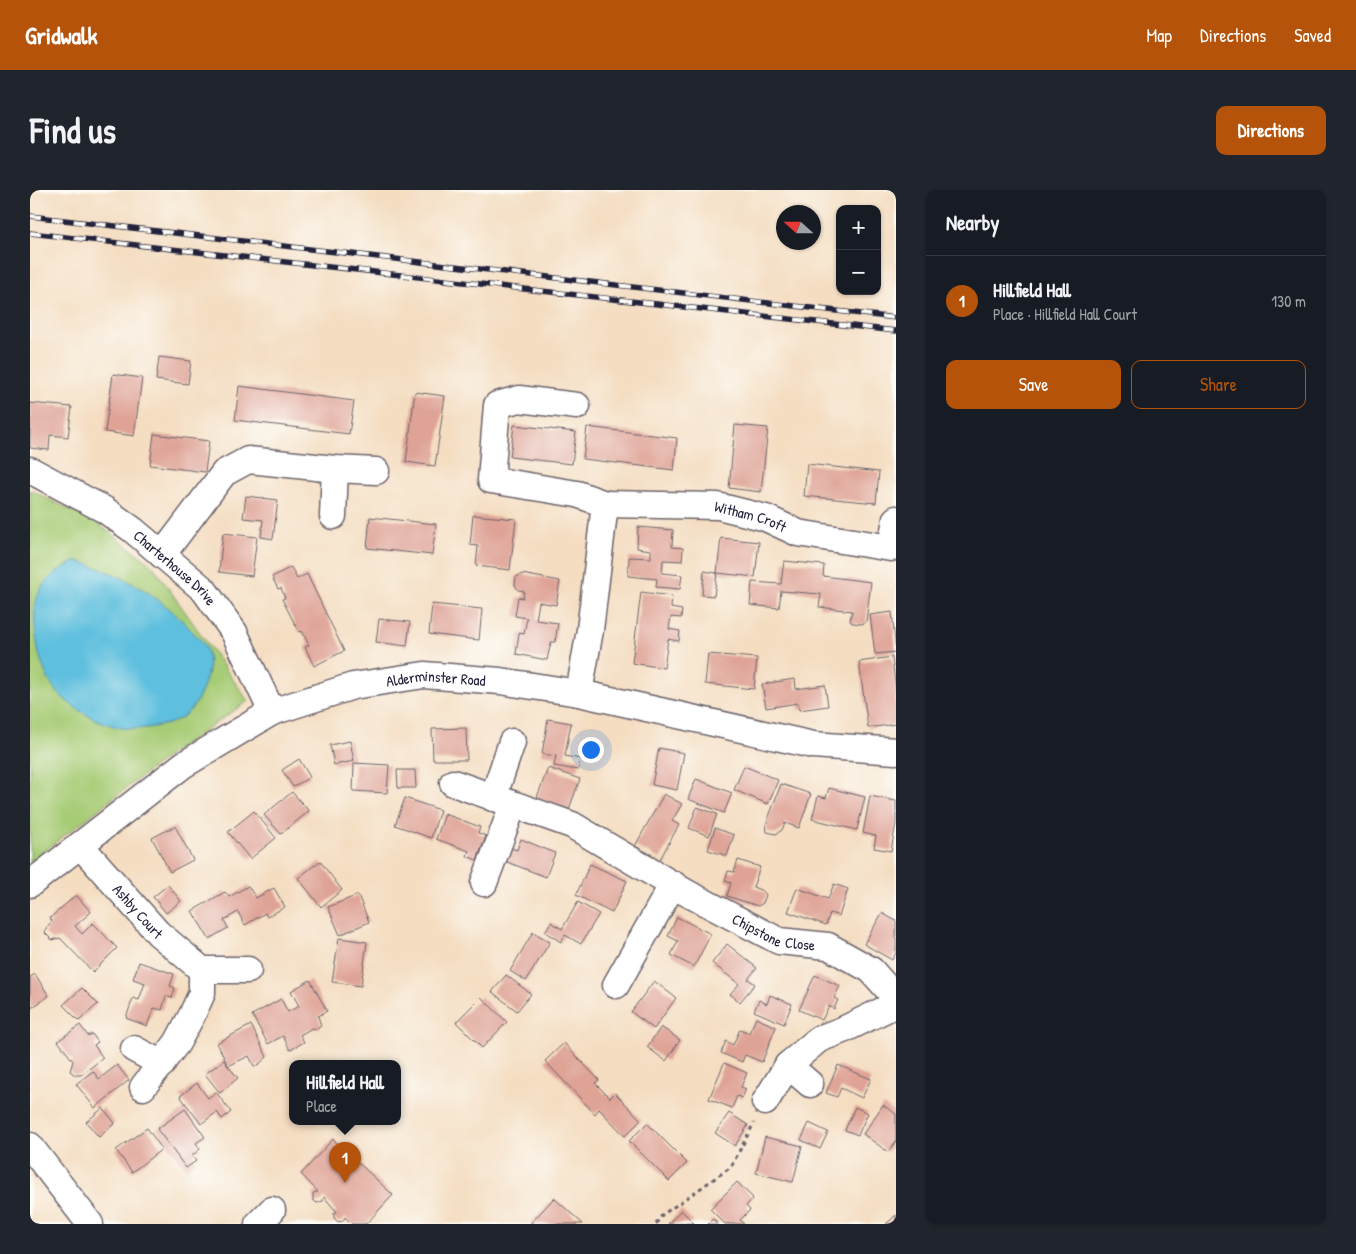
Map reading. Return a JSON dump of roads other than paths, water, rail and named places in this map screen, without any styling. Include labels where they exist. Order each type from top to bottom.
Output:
[{"type":"street","name":"Witham Croft","points":[[577,406],[520,399],[497,405],[491,480],[577,494],[605,504],[718,506],[766,518],[798,533],[894,555],[896,520]]},
{"type":"street","points":[[162,555],[224,473],[248,460],[335,469],[376,471]]},
{"type":"street","points":[[333,516],[335,469]]},
{"type":"street","name":"Charterhouse Drive","points":[[30,470],[105,510],[204,590],[234,632],[272,712]]},
{"type":"street","points":[[578,693],[590,630],[605,504]]},
{"type":"street","name":"Alderminster Road","points":[[30,884],[184,765],[272,712],[353,686],[424,675],[500,680],[578,693],[813,745],[896,751]]},
{"type":"street","points":[[484,883],[503,801],[512,742]]},
{"type":"street","name":"Chipstone Close","points":[[453,783],[572,825],[737,920],[779,941],[828,946],[871,970],[896,998]]},
{"type":"street","name":"Ashby Court","points":[[80,844],[158,933],[202,970]]},
{"type":"street","points":[[616,985],[673,884]]},
{"type":"street","points":[[143,1086],[177,1043],[202,993],[202,970],[248,970]]},
{"type":"street","points":[[765,1102],[788,1064],[820,1039],[896,1004]]},
{"type":"street","points":[[134,1048],[162,1064]]},
{"type":"street","points":[[788,1064],[810,1084]]},
{"type":"street","points":[[30,1146],[90,1224]]},
{"type":"water","points":[[77,561],[125,579],[153,596],[180,618],[204,644],[209,659],[205,682],[195,704],[182,718],[148,728],[122,728],[102,722],[81,711],[63,698],[50,682],[39,654],[36,637],[35,609],[37,597],[50,577]]},
{"type":"railway","points":[[30,216],[896,318]]},
{"type":"railway","points":[[30,233],[896,331]]},
{"type":"place","name":"Hillfield Hall","points":[[345,1183]]}]
